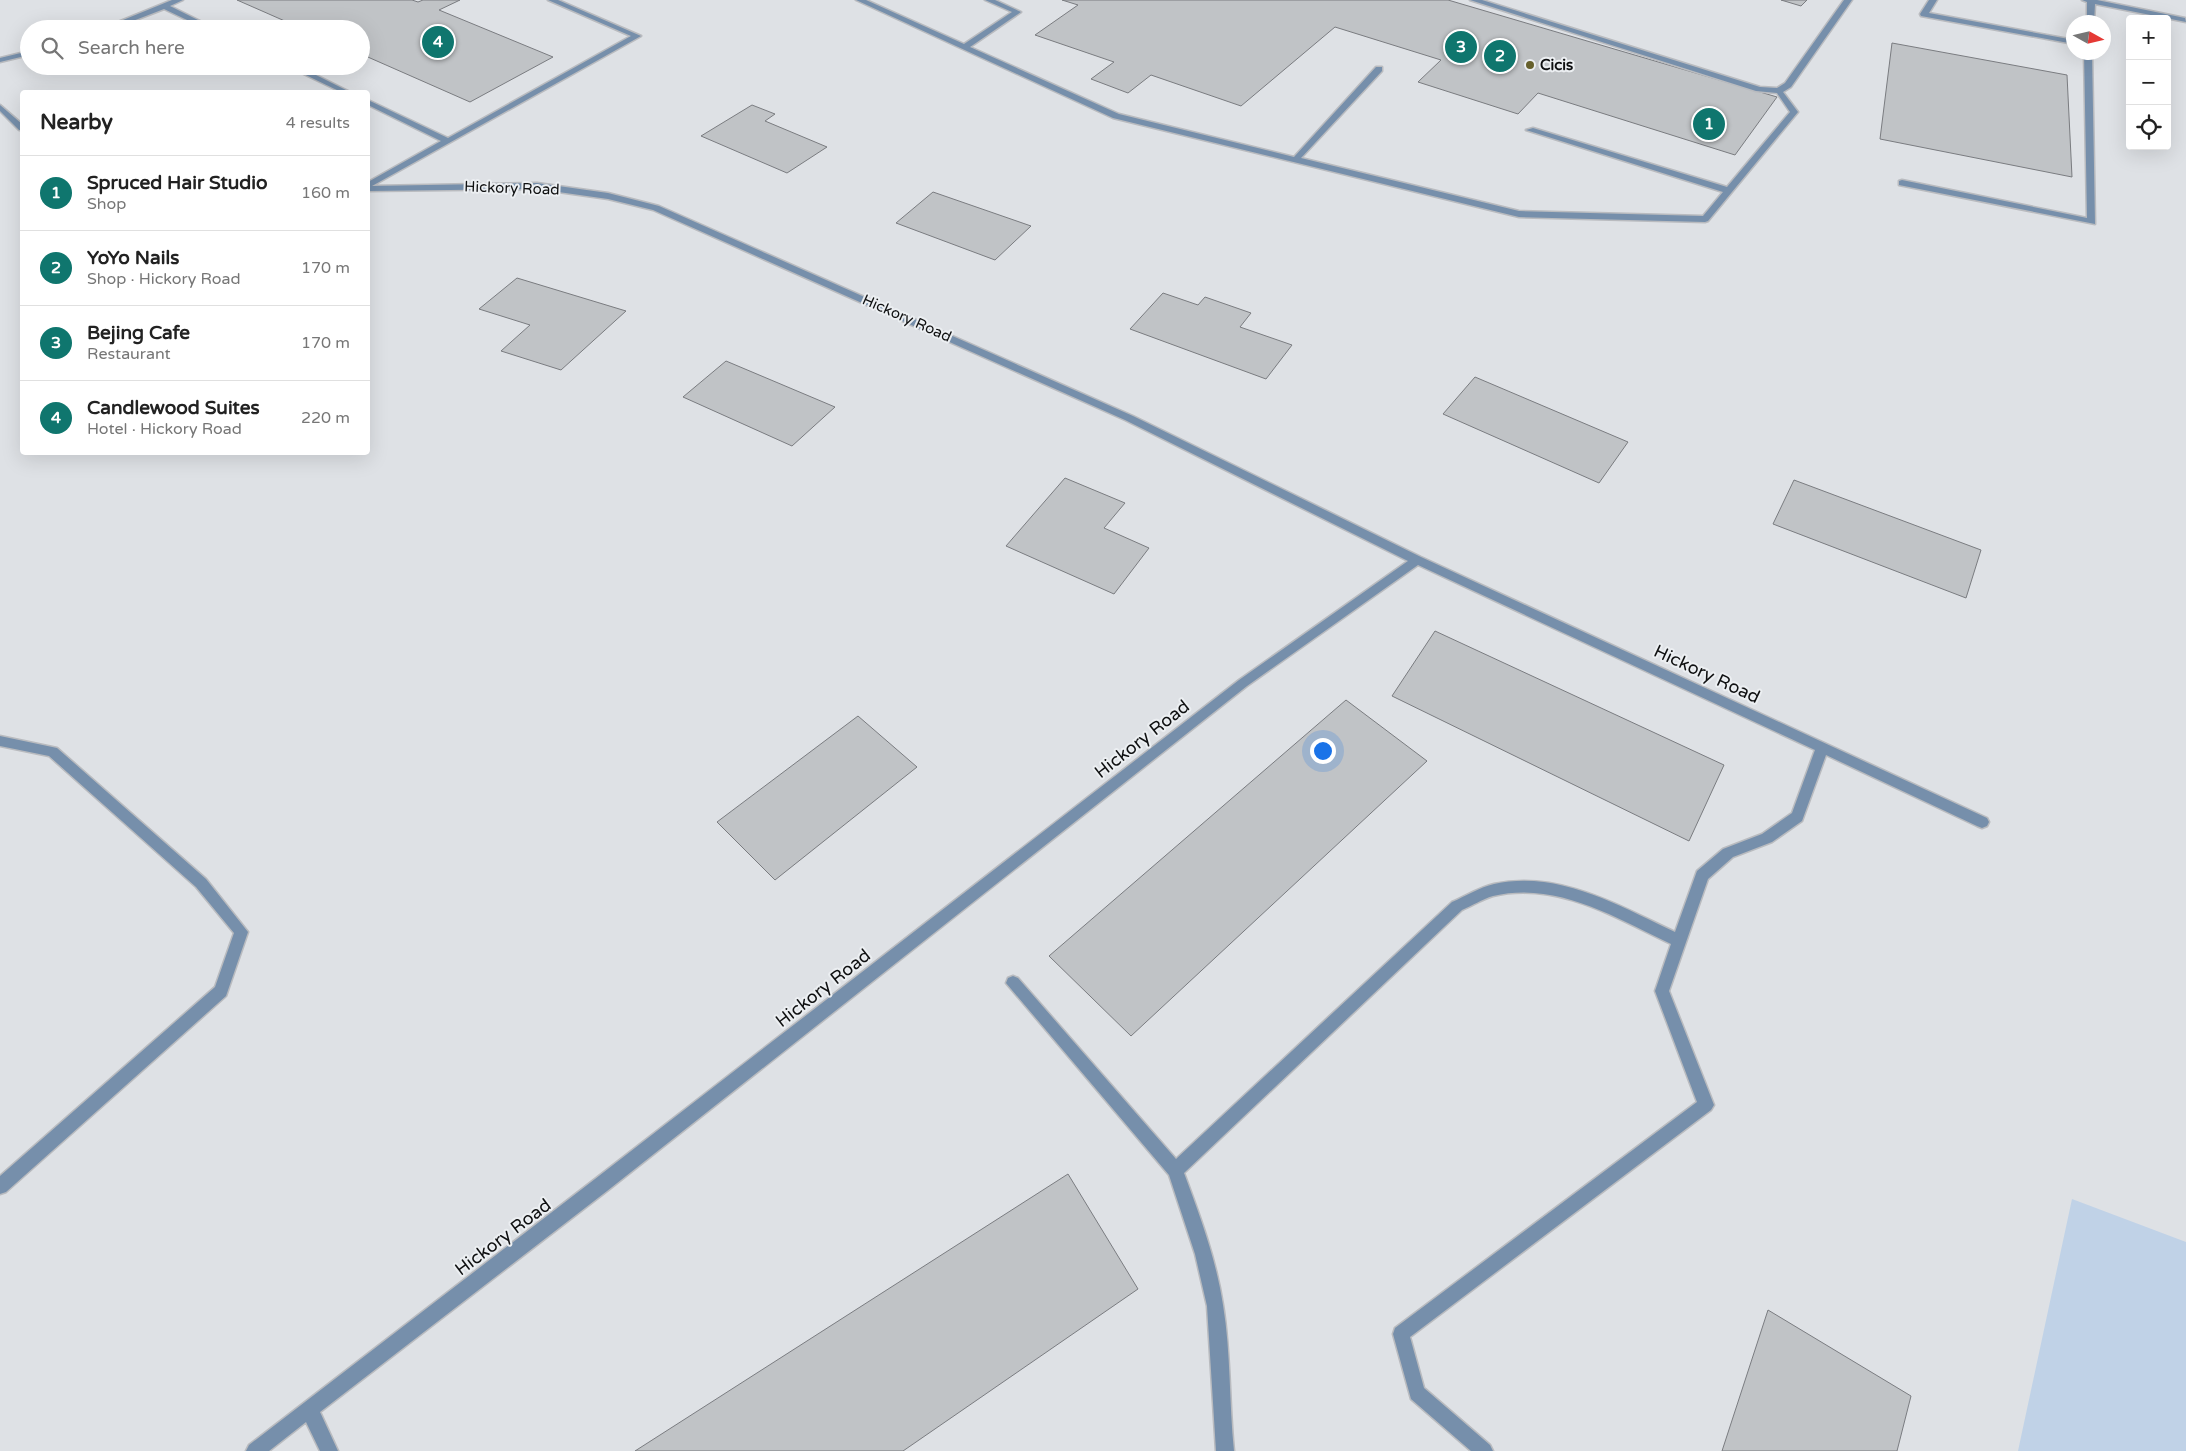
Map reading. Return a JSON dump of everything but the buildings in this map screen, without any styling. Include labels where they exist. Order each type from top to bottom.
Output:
[{"type":"street","points":[[128,20],[179,0]]},
{"type":"street","points":[[370,186],[637,36],[552,0]]},
{"type":"street","points":[[860,0],[1116,116],[1519,214],[1704,220],[1794,112],[1779,92],[1759,89],[1474,0]]},
{"type":"street","points":[[965,47],[1017,12],[989,0]]},
{"type":"street","points":[[1779,92],[1788,85],[1848,0]]},
{"type":"street","points":[[1933,0],[1924,14],[2066,41]]},
{"type":"street","points":[[2089,15],[2088,0],[2185,20]]},
{"type":"street","points":[[164,6],[193,20]]},
{"type":"street","points":[[0,60],[20,55]]},
{"type":"street","points":[[1902,183],[2092,222],[2088,60]]},
{"type":"street","points":[[1296,159],[1379,69]]},
{"type":"street","points":[[310,75],[342,90]]},
{"type":"street","points":[[370,103],[448,141]]},
{"type":"street","points":[[0,107],[20,126]]},
{"type":"street","points":[[1530,130],[1729,191]]},
{"type":"street","name":"Hickory Road","points":[[370,187],[537,186],[608,196],[656,208],[1130,418],[1417,560],[1982,822]]},
{"type":"street","name":"Hickory Road","points":[[255,1451],[601,1185],[1243,683],[1417,560]]},
{"type":"street","points":[[0,741],[53,752],[201,883],[241,932],[221,991],[0,1186]]},
{"type":"street","points":[[1484,1451],[1418,1393],[1401,1334],[1706,1105],[1662,991],[1702,874],[1728,853],[1767,838],[1797,817],[1822,748]]},
{"type":"street","points":[[1175,1170],[1457,906],[1495,890],[1535,886],[1570,892],[1679,941]]},
{"type":"street","points":[[1013,984],[1175,1170],[1197,1229],[1215,1304],[1222,1377],[1226,1451]]},
{"type":"street","points":[[309,1409],[329,1451]]},
{"type":"shaded area","points":[[2072,1199],[2186,1242],[2186,1451],[2018,1451]]},
{"type":"place","name":"Candlewood Suites","points":[[438,42]]},
{"type":"place","name":"Bejing Cafe","points":[[1461,47]]},
{"type":"place","name":"YoYo Nails","points":[[1500,56]]},
{"type":"place","name":"Cicis","points":[[1530,65]]},
{"type":"place","name":"Spruced Hair Studio","points":[[1709,124]]}]
